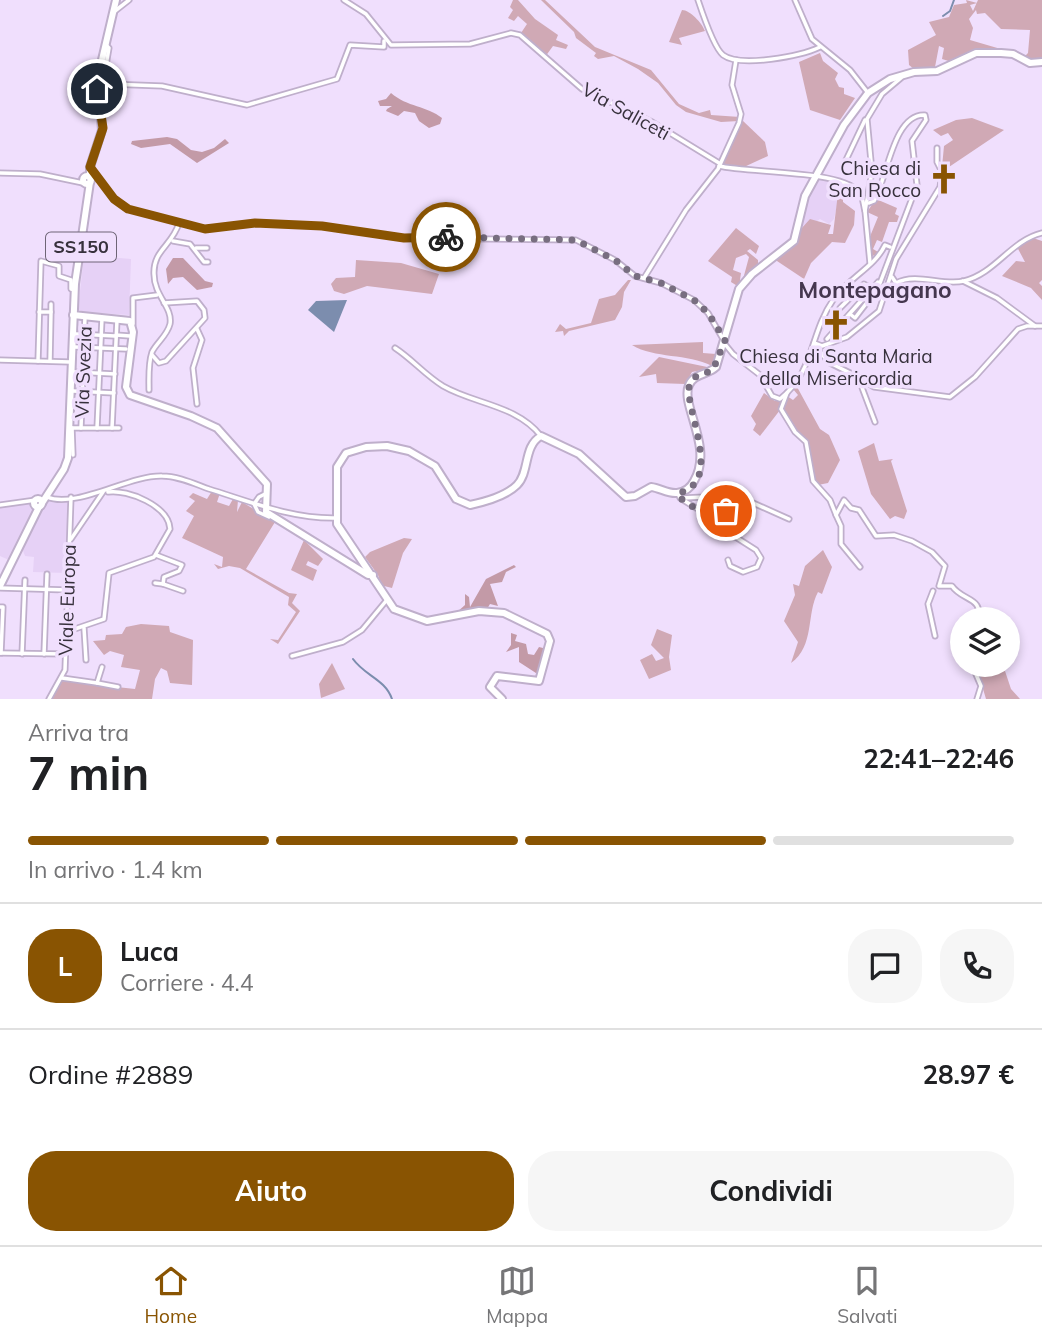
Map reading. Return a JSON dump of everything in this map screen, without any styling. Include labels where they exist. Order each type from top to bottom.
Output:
[{"type":"main road","name":"SS150","points":[[80,316],[74,304],[86,179],[102,134],[97,85],[116,0]]},
{"type":"main road","points":[[502,699],[490,687],[497,676],[539,681],[550,641],[547,634],[504,613],[479,611],[427,621],[402,613],[386,601],[373,575],[340,530],[335,518],[337,467],[341,459],[354,450],[387,446],[418,455],[439,470],[456,499],[470,505],[515,487],[522,478],[532,445],[541,436],[579,454],[625,497],[635,496],[651,487],[679,495],[692,485],[702,460],[689,387],[695,377],[713,370],[739,289],[760,267],[794,241],[803,200],[844,125],[868,93],[905,75],[937,71],[979,53],[1013,54],[1030,63],[1042,62]]},
{"type":"main road","points":[[0,586],[40,501],[64,470],[71,454],[69,366],[74,332],[80,316],[130,319],[126,387],[130,395],[217,428],[260,475],[267,491],[264,507],[272,517],[368,575],[373,575]]},
{"type":"street","points":[[113,12],[128,0]]},
{"type":"street","points":[[106,45],[109,48],[104,77],[109,84],[165,87],[247,105],[337,79],[350,45],[384,47],[383,36],[366,14],[344,0]]},
{"type":"street","points":[[698,0],[719,50],[736,60],[804,55],[820,47]]},
{"type":"street","points":[[795,0],[803,23],[820,47],[843,63],[868,93]]},
{"type":"street","name":"Via Saliceti","points":[[383,36],[391,45],[414,47],[480,44],[511,33],[520,35],[582,89],[652,122],[719,164]]},
{"type":"street","points":[[644,278],[678,222],[719,164],[741,119],[732,85],[736,60]]},
{"type":"street","points":[[846,160],[876,101],[895,79]]},
{"type":"street","points":[[859,81],[863,99]]},
{"type":"street","points":[[827,340],[878,282],[917,185],[912,141],[926,120],[925,115],[918,115],[896,137],[881,187],[874,201],[869,203]]},
{"type":"street","points":[[866,211],[872,172],[867,119]]},
{"type":"street","points":[[815,344],[837,342],[879,312],[899,254],[940,187],[942,169],[937,162],[937,148]]},
{"type":"street","points":[[719,164],[742,172],[776,170],[854,187],[862,195],[866,211],[870,263]]},
{"type":"street","points":[[0,173],[86,179],[120,204],[150,217],[211,229],[244,224],[322,226],[416,239],[573,240],[601,251],[629,273],[667,286],[694,300],[708,313],[733,354],[760,375],[772,396],[778,399],[801,377],[815,344],[816,327],[848,280],[878,259],[885,245],[899,254]]},
{"type":"street","points":[[149,390],[152,353],[169,327],[170,316],[157,295],[154,272],[157,257],[173,241],[179,223]]},
{"type":"street","points":[[963,281],[989,269],[1017,243],[1042,233]]},
{"type":"street","points":[[173,241],[184,241],[195,248],[204,262],[208,262]]},
{"type":"street","points":[[195,248],[207,248]]},
{"type":"street","points":[[38,361],[41,261],[59,266],[59,276],[71,280],[71,289],[75,290]]},
{"type":"street","points":[[892,275],[896,283],[908,277],[963,281],[997,298],[1040,327]]},
{"type":"street","points":[[878,282],[890,284]]},
{"type":"street","points":[[841,306],[864,284],[873,289]]},
{"type":"street","points":[[850,314],[855,318],[873,298],[873,289]]},
{"type":"street","points":[[130,319],[133,298],[157,295]]},
{"type":"street","points":[[152,353],[156,361],[164,362],[205,318],[200,303],[189,300],[164,303]]},
{"type":"street","points":[[50,361],[51,304]]},
{"type":"street","points":[[39,312],[51,312]]},
{"type":"street","name":"Via Svezia","points":[[80,316],[85,334],[81,428]]},
{"type":"street","points":[[97,428],[102,317]]},
{"type":"street","points":[[113,428],[117,318]]},
{"type":"street","points":[[815,344],[828,362],[874,387],[950,397],[975,377],[1018,329],[1027,326],[1040,327]]},
{"type":"street","points":[[197,329],[202,340],[193,368],[197,404]]},
{"type":"street","points":[[74,332],[130,336]]},
{"type":"street","points":[[75,347],[127,349]]},
{"type":"street","points":[[395,348],[439,383],[467,398],[508,411],[541,436]]},
{"type":"street","points":[[0,360],[50,361],[83,372],[115,374]]},
{"type":"street","points":[[858,377],[875,422]]},
{"type":"street","points":[[73,391],[114,393]]},
{"type":"street","points":[[787,393],[781,410],[795,432],[806,442],[813,481],[830,500],[841,526],[841,544],[860,567]]},
{"type":"street","points":[[70,428],[119,428]]},
{"type":"street","points":[[70,544],[75,530],[103,493],[124,482],[166,476],[264,507],[312,518],[335,518]]},
{"type":"street","points":[[0,505],[113,491],[138,495],[166,518],[170,529],[156,555],[112,570],[108,577],[106,616],[102,622],[66,632]]},
{"type":"street","points":[[254,504],[259,496],[267,491]]},
{"type":"street","points":[[679,495],[704,497],[720,492],[733,494],[789,519]]},
{"type":"street","points":[[679,495],[696,509],[718,505],[725,508],[725,513],[707,521],[705,527],[723,529],[756,550],[761,558],[759,565],[747,572],[730,566],[728,560]]},
{"type":"street","name":"Viale Europa","points":[[49,699],[62,678],[65,654],[71,497]]},
{"type":"street","points":[[836,515],[844,500],[852,508],[859,510],[876,536],[898,536],[932,552],[945,566],[938,586],[952,586],[957,594],[977,603],[977,607]]},
{"type":"street","points":[[254,504],[258,512],[272,517]]},
{"type":"street","points":[[156,555],[182,565],[179,571],[167,575],[159,573]]},
{"type":"street","points":[[44,654],[47,574]]},
{"type":"street","points":[[163,584],[167,575]]},
{"type":"street","points":[[22,654],[25,580]]},
{"type":"street","points":[[155,583],[183,591]]},
{"type":"street","points":[[0,586],[68,590]]},
{"type":"street","points":[[933,591],[928,604],[935,636]]},
{"type":"street","points":[[292,656],[343,642],[362,630],[386,601]]},
{"type":"street","points":[[0,607],[3,607],[1,653],[65,654]]},
{"type":"street","points":[[66,625],[73,631]]},
{"type":"street","points":[[84,628],[86,660]]},
{"type":"street","points":[[66,640],[73,631]]},
{"type":"street","points":[[97,683],[102,667]]},
{"type":"street","points":[[977,699],[981,684],[978,677]]},
{"type":"street","points":[[62,678],[118,687]]},
{"type":"shaded area","points":[[513,0],[518,0],[535,19],[558,35],[556,40],[568,45],[566,49],[553,46],[545,57],[521,33],[527,24],[518,16],[514,21],[508,18],[513,10],[510,7]]},
{"type":"shaded area","points":[[541,0],[545,0],[595,47],[651,70],[679,104],[699,113],[710,110],[711,115],[740,117],[739,121],[721,122],[686,112],[676,105],[658,83],[638,69],[614,56],[598,59],[594,56],[596,53],[576,38],[574,32]]},
{"type":"shaded area","points":[[966,0],[977,3],[978,0],[1042,0],[1042,61],[1035,63],[1023,58],[1028,53],[1030,30],[1001,29],[985,13],[977,14],[976,10],[969,19],[973,28],[970,40],[1011,52],[979,52],[955,63],[942,59],[944,48],[939,46],[935,67],[914,69],[909,65],[908,50],[936,35],[929,22],[949,17],[954,5],[967,3]]},
{"type":"shaded area","points":[[682,10],[689,12],[705,31],[679,38],[682,45],[669,42]]},
{"type":"shaded area","points":[[820,53],[823,61],[838,73],[835,79],[839,87],[844,88],[844,94],[855,98],[840,120],[810,110],[799,62]]},
{"type":"shaded area","points":[[391,93],[436,114],[442,118],[440,124],[429,128],[419,121],[415,113],[404,111],[398,116],[386,111],[392,106],[380,106],[378,101],[386,99]]},
{"type":"shaded area","points":[[972,118],[1004,130],[946,169],[942,167],[944,146],[953,140],[948,133],[941,136],[933,130],[956,120]]},
{"type":"shaded area","points":[[742,120],[765,142],[768,156],[744,167],[719,164]]},
{"type":"shaded area","points":[[167,137],[177,139],[191,150],[202,152],[214,148],[225,139],[229,143],[197,163],[170,144],[141,148],[131,144],[132,141]]},
{"type":"shaded area","points":[[816,178],[842,184],[834,219],[829,224],[820,219],[802,231],[799,230],[802,207]]},
{"type":"shaded area","points":[[843,184],[843,202],[855,211],[854,225],[845,243],[832,242],[811,263],[804,279],[774,259],[810,219],[831,225],[828,234],[833,234],[839,185]]},
{"type":"shaded area","points":[[876,199],[897,208],[895,214],[899,216],[897,222],[889,222],[882,242],[877,240],[873,249],[880,253],[870,257],[871,234],[878,217],[867,212]]},
{"type":"shaded area","points":[[736,228],[759,246],[756,254],[750,249],[747,251],[758,260],[758,266],[742,283],[749,257],[746,254],[736,258],[733,270],[741,273],[739,287],[731,282],[732,277],[708,261]]},
{"type":"shaded area","points":[[1033,238],[1042,241],[1042,280],[1039,283],[1042,286],[1042,300],[1031,288],[1002,276],[1016,261],[1025,262],[1016,245]]},
{"type":"shaded area","points":[[84,255],[131,259],[129,315],[83,312],[78,309]]},
{"type":"shaded area","points":[[173,258],[183,258],[205,281],[213,283],[212,287],[197,290],[183,277],[173,278],[168,284],[166,269]]},
{"type":"shaded area","points":[[356,260],[401,263],[439,274],[432,294],[367,286],[344,294],[334,291],[331,284],[336,278],[355,277]]},
{"type":"shaded area","points":[[631,280],[615,320],[569,331],[564,336],[563,331],[555,332],[560,324],[566,329],[591,323],[599,299],[615,295]]},
{"type":"shaded area","points":[[703,342],[703,353],[716,354],[712,366],[632,345]]},
{"type":"shaded area","points":[[659,357],[712,368],[692,372],[685,384],[657,383],[656,374],[639,377]]},
{"type":"shaded area","points":[[796,385],[820,429],[829,435],[840,460],[828,483],[818,485],[815,481],[807,441],[794,429],[783,410],[787,396],[793,400],[798,395],[793,389]]},
{"type":"shaded area","points":[[764,393],[775,401],[784,398],[780,410],[760,436],[753,430],[756,424],[751,416]]},
{"type":"shaded area","points":[[874,443],[879,461],[893,459],[891,461],[907,511],[904,519],[895,516],[890,519],[871,494],[858,451]]},
{"type":"shaded area","points":[[212,491],[220,493],[217,502],[229,506],[233,499],[238,500],[237,512],[242,502],[275,522],[246,569],[289,593],[297,594],[292,603],[300,611],[278,644],[270,639],[278,640],[296,612],[288,605],[289,597],[240,568],[229,566],[218,569],[214,564],[222,567],[223,557],[182,538],[194,516],[186,511],[195,501],[189,497],[193,493],[207,499]]},
{"type":"shaded area","points":[[69,499],[67,573],[33,572],[34,557],[25,556],[22,548],[44,502]]},
{"type":"shaded area","points":[[31,503],[34,508],[9,560],[0,556],[0,507]]},
{"type":"shaded area","points":[[404,538],[412,539],[403,553],[392,588],[384,586],[389,594],[386,600],[378,575],[365,557],[370,552]]},
{"type":"shaded area","points":[[304,540],[323,559],[318,566],[308,561],[306,565],[317,570],[313,581],[291,570]]},
{"type":"shaded area","points":[[823,550],[832,567],[822,594],[818,592],[814,601],[804,648],[791,663],[798,642],[784,621],[795,595],[793,584],[799,586],[805,566]]},
{"type":"shaded area","points":[[514,565],[516,567],[506,572],[502,582],[490,584],[498,606],[490,604],[487,609],[456,613],[465,605],[465,594],[469,597],[470,607],[486,579]]},
{"type":"shaded area","points":[[141,624],[169,626],[170,632],[193,640],[192,685],[170,683],[167,671],[161,668],[155,679],[152,699],[50,699],[62,681],[135,689],[140,670],[121,667],[124,655],[110,651],[104,655],[93,641],[105,640],[106,635],[122,634],[126,627]]},
{"type":"shaded area","points":[[657,629],[672,635],[669,657],[671,670],[649,679],[640,660],[652,654],[656,661],[664,658],[651,645]]},
{"type":"shaded area","points":[[511,633],[517,635],[515,641],[526,644],[528,654],[534,655],[539,647],[547,649],[539,675],[519,662],[519,647],[506,652],[511,645]]},
{"type":"shaded area","points":[[332,663],[345,689],[321,698],[319,684]]},
{"type":"shaded area","points":[[980,677],[1007,677],[1011,689],[1020,699],[986,699]]},
{"type":"water","points":[[347,300],[334,332],[308,310],[316,301]]},
{"type":"waterway","points":[[943,16],[950,11],[954,0]]},
{"type":"waterway","points":[[353,659],[385,687],[392,699]]},
{"type":"way so far","points":[[446,237],[576,240],[601,251],[629,273],[667,286],[694,300],[708,313],[725,340],[716,367],[711,372],[695,377],[688,390],[702,460],[692,485],[684,492],[678,493],[680,498],[696,509],[718,505],[726,511]]},
{"type":"place","name":"Chiesa di San Rocco","points":[[944,179]]},
{"type":"place","name":"Chiesa di Santa Maria della Misericordia","points":[[836,325]]},
{"type":"district","name":"Montepagano","points":[[875,290]]},
{"type":"route","points":[[97,89],[103,128],[90,167],[114,199],[128,209],[150,217],[190,223],[205,229],[255,223],[322,226],[416,239],[446,237]]}]
